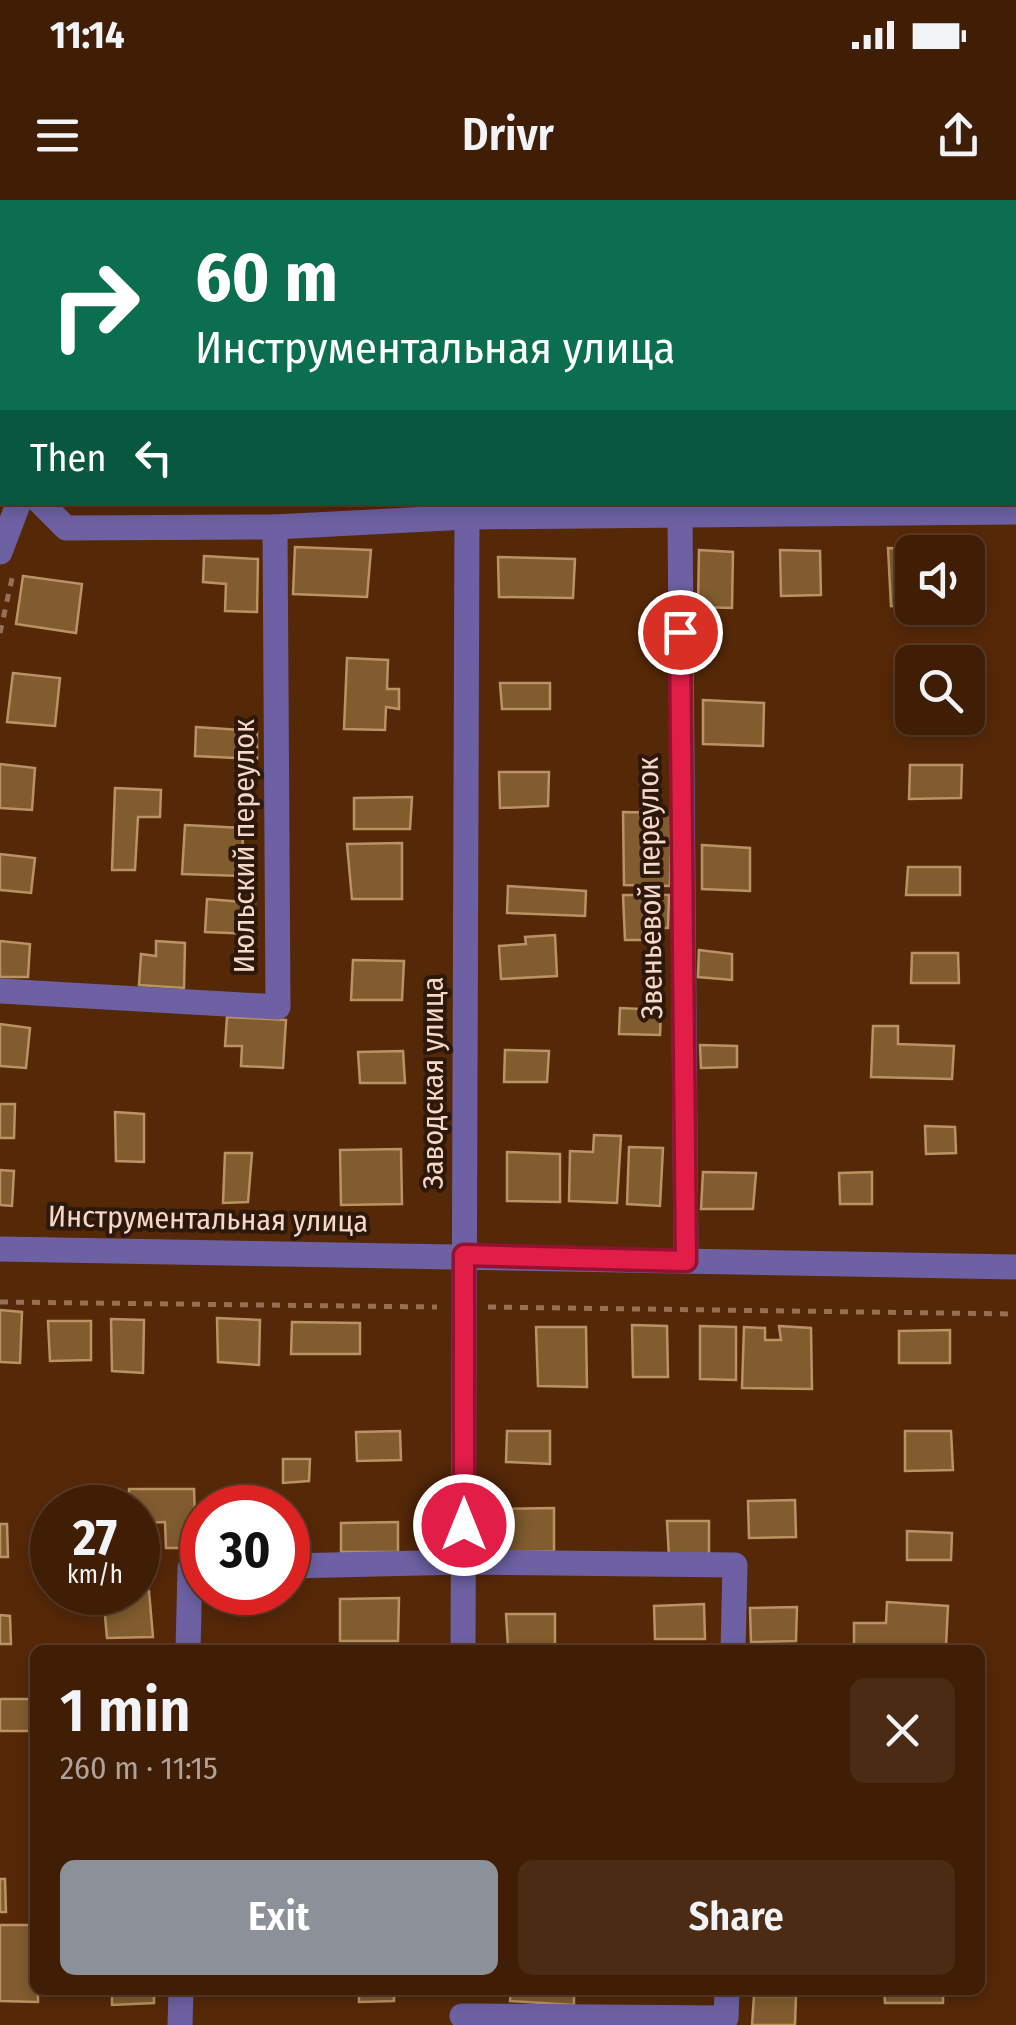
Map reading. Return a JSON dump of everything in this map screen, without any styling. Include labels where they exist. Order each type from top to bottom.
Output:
[{"type":"street","points":[[0,552],[18,505]]},
{"type":"street","points":[[43,505],[66,528],[275,526],[467,517],[1016,512]]},
{"type":"street","name":"Звеньевой переулок","points":[[680,514],[686,1261]]},
{"type":"street","name":"Заводская улица","points":[[463,1645],[467,517]]},
{"type":"street","name":"Июльский переулок","points":[[0,990],[278,1007],[275,526]]},
{"type":"street","name":"Инструментальная улица","points":[[0,1249],[1016,1267]]},
{"type":"street","points":[[310,1566],[464,1562],[735,1565],[733,1645]]},
{"type":"street","points":[[188,1645],[189,1615]]},
{"type":"street","points":[[180,2025],[181,1995]]},
{"type":"street","points":[[462,1995],[462,2021],[726,2018],[727,1995]]},
{"type":"path","points":[[0,1302],[1016,1314]]},
{"type":"building","points":[[295,547],[371,550],[367,597],[293,594]]},
{"type":"building","points":[[888,548],[895,548],[895,606],[891,606]]},
{"type":"building","points":[[699,550],[733,552],[732,608],[698,607]]},
{"type":"building","points":[[780,550],[820,551],[821,595],[781,596]]},
{"type":"building","points":[[204,556],[258,559],[257,612],[225,611],[226,584],[203,582]]},
{"type":"building","points":[[498,557],[575,559],[573,598],[499,597]]},
{"type":"building","points":[[23,576],[82,584],[76,633],[16,624]]},
{"type":"building","points":[[347,658],[388,660],[387,689],[399,689],[399,709],[386,707],[385,730],[344,729]]},
{"type":"building","points":[[13,673],[60,678],[55,726],[7,722]]},
{"type":"building","points":[[500,683],[550,683],[550,709],[502,709]]},
{"type":"building","points":[[703,700],[764,703],[763,746],[703,744]]},
{"type":"building","points":[[196,727],[257,731],[257,759],[195,756]]},
{"type":"building","points":[[0,764],[35,768],[32,810],[0,808]]},
{"type":"building","points":[[910,765],[962,765],[961,798],[909,799]]},
{"type":"building","points":[[499,772],[549,772],[548,806],[500,808]]},
{"type":"building","points":[[115,788],[161,790],[160,817],[138,817],[135,870],[112,870]]},
{"type":"building","points":[[412,797],[410,829],[354,829],[354,798]]},
{"type":"building","points":[[623,812],[671,813],[670,886],[624,885]]},
{"type":"building","points":[[185,825],[243,828],[242,876],[182,874]]},
{"type":"building","points":[[402,843],[402,899],[352,899],[347,844]]},
{"type":"building","points":[[702,845],[750,848],[750,891],[702,889]]},
{"type":"building","points":[[0,854],[35,858],[31,893],[0,890]]},
{"type":"building","points":[[908,867],[960,867],[960,895],[906,895]]},
{"type":"building","points":[[508,886],[586,891],[585,916],[507,913]]},
{"type":"building","points":[[623,895],[669,895],[668,928],[653,928],[653,940],[625,940]]},
{"type":"building","points":[[207,899],[255,903],[253,934],[205,932]]},
{"type":"building","points":[[555,935],[557,976],[501,979],[499,946],[526,944],[525,937]]},
{"type":"building","points":[[0,941],[30,944],[28,977],[0,977]]},
{"type":"building","points":[[156,941],[185,943],[184,988],[139,985],[141,954],[156,956]]},
{"type":"building","points":[[699,950],[732,954],[732,980],[698,977]]},
{"type":"building","points":[[912,953],[958,953],[959,983],[911,983]]},
{"type":"building","points":[[353,960],[404,961],[402,1000],[351,1000]]},
{"type":"building","points":[[620,1008],[661,1010],[660,1035],[619,1034]]},
{"type":"building","points":[[227,1017],[286,1020],[283,1068],[241,1066],[242,1046],[225,1046]]},
{"type":"building","points":[[0,1024],[30,1028],[26,1068],[0,1066]]},
{"type":"building","points":[[873,1026],[898,1026],[898,1044],[954,1046],[952,1079],[871,1077]]},
{"type":"building","points":[[700,1045],[737,1046],[737,1067],[701,1068]]},
{"type":"building","points":[[505,1050],[549,1051],[547,1082],[504,1082]]},
{"type":"building","points":[[403,1051],[405,1083],[360,1083],[358,1052]]},
{"type":"building","points":[[0,1104],[15,1104],[14,1138],[0,1138]]},
{"type":"building","points":[[115,1112],[144,1114],[144,1162],[116,1161]]},
{"type":"building","points":[[925,1126],[955,1127],[956,1153],[926,1154]]},
{"type":"building","points":[[594,1135],[621,1136],[617,1203],[569,1201],[570,1151],[593,1152]]},
{"type":"building","points":[[629,1147],[663,1148],[660,1206],[627,1204]]},
{"type":"building","points":[[401,1149],[402,1204],[341,1205],[340,1150]]},
{"type":"building","points":[[507,1152],[560,1154],[560,1202],[507,1201]]},
{"type":"building","points":[[225,1153],[252,1153],[248,1202],[223,1203]]},
{"type":"building","points":[[0,1170],[14,1171],[12,1206],[0,1205]]},
{"type":"building","points":[[703,1172],[756,1173],[753,1209],[701,1209]]},
{"type":"building","points":[[872,1172],[872,1204],[840,1204],[839,1173]]},
{"type":"building","points":[[0,1310],[22,1312],[20,1363],[0,1362]]},
{"type":"building","points":[[217,1318],[260,1320],[259,1365],[218,1362]]},
{"type":"building","points":[[111,1319],[144,1320],[143,1373],[112,1371]]},
{"type":"building","points":[[48,1321],[91,1321],[91,1360],[50,1361]]},
{"type":"building","points":[[292,1322],[360,1323],[360,1354],[291,1354]]},
{"type":"building","points":[[632,1325],[667,1326],[668,1377],[633,1377]]},
{"type":"building","points":[[700,1326],[736,1327],[736,1380],[700,1379]]},
{"type":"building","points":[[779,1326],[811,1328],[812,1389],[742,1388],[744,1327],[765,1328],[765,1340],[781,1340]]},
{"type":"building","points":[[536,1327],[586,1327],[587,1387],[538,1386]]},
{"type":"building","points":[[950,1330],[950,1363],[899,1363],[899,1331]]},
{"type":"building","points":[[400,1431],[401,1460],[357,1461],[356,1432]]},
{"type":"building","points":[[507,1431],[550,1431],[550,1464],[506,1462]]},
{"type":"building","points":[[905,1431],[951,1431],[953,1470],[905,1471]]},
{"type":"building","points":[[283,1459],[310,1459],[309,1481],[283,1483]]},
{"type":"building","points":[[160,1489],[180,1489],[180,1548],[166,1548],[165,1522],[160,1522]]},
{"type":"building","points":[[795,1500],[796,1537],[749,1538],[748,1501]]},
{"type":"building","points":[[554,1508],[554,1551],[503,1552],[501,1509]]},
{"type":"building","points":[[667,1521],[709,1521],[709,1556],[669,1557]]},
{"type":"building","points":[[398,1522],[398,1552],[341,1552],[341,1523]]},
{"type":"building","points":[[0,1524],[7,1524],[8,1557],[0,1557]]},
{"type":"building","points":[[907,1531],[952,1533],[951,1560],[907,1560]]},
{"type":"building","points":[[399,1598],[398,1641],[340,1641],[340,1599]]},
{"type":"building","points":[[887,1602],[948,1606],[946,1645],[854,1644],[854,1623],[886,1623]]},
{"type":"building","points":[[704,1604],[705,1639],[655,1639],[654,1606]]},
{"type":"building","points":[[797,1607],[796,1641],[751,1642],[750,1608]]},
{"type":"building","points":[[506,1614],[555,1614],[555,1645],[508,1645]]},
{"type":"building","points":[[0,1615],[10,1616],[11,1644],[0,1644]]},
{"type":"building","points":[[105,1615],[151,1615],[153,1637],[107,1638]]},
{"type":"building","points":[[0,1699],[30,1699],[30,1731],[0,1731]]},
{"type":"building","points":[[0,1879],[5,1879],[6,1912],[0,1912]]},
{"type":"building","points":[[0,1925],[30,1925],[30,1995],[38,1995],[38,2002],[0,2001]]},
{"type":"building","points":[[112,1995],[154,1995],[154,2003],[112,2005]]},
{"type":"building","points":[[359,1995],[394,1995],[394,2001],[359,2002]]},
{"type":"building","points":[[511,1995],[574,1995],[574,2005],[510,2001]]},
{"type":"building","points":[[884,1995],[943,1995],[943,2003],[885,2003]]},
{"type":"building","points":[[754,1996],[796,1996],[795,2025],[752,2025]]},
{"type":"route","points":[[464,1525],[464,1255],[686,1261],[680,632]]}]
